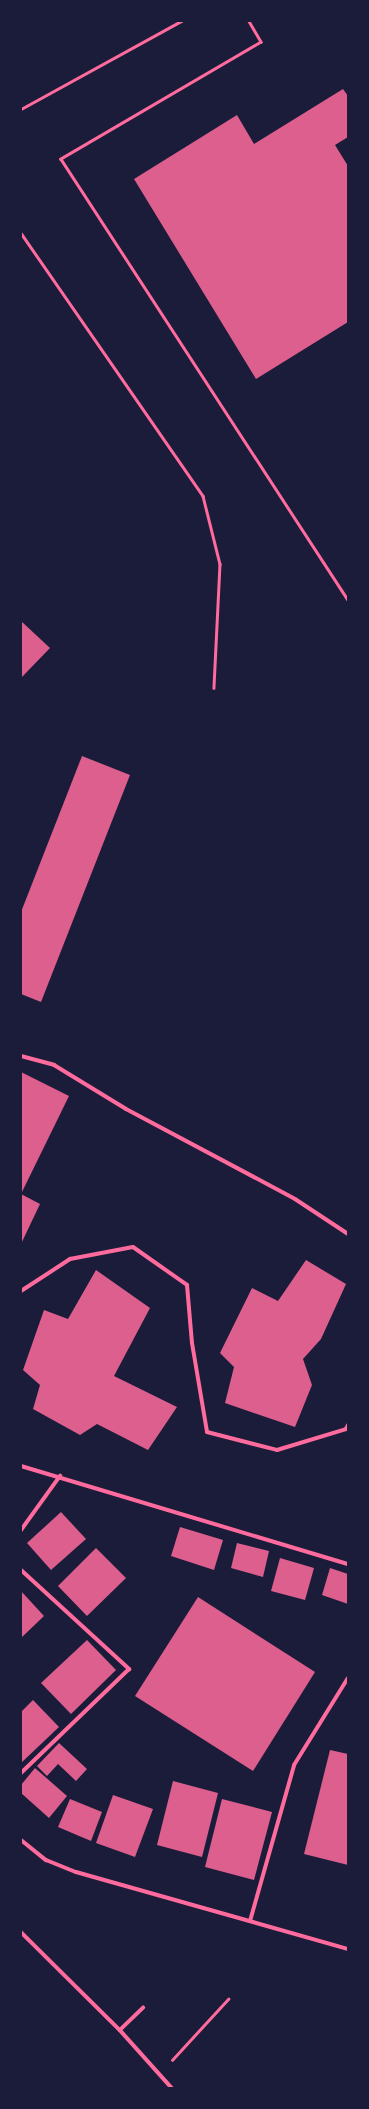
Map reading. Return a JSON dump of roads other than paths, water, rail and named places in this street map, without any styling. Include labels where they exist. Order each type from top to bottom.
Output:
[{"type":"street","points":[[21,1056],[54,1065],[126,1109],[295,1199],[348,1234]]},
{"type":"street","points":[[21,1291],[70,1259],[133,1247],[187,1285],[192,1343],[207,1432],[277,1450],[346,1429],[348,1425]]},
{"type":"street","points":[[21,1466],[60,1476],[348,1564]]},
{"type":"street","points":[[21,1530],[60,1476]]},
{"type":"street","points":[[21,1570],[129,1669],[21,1773]]},
{"type":"street","points":[[250,1922],[294,1765],[348,1678]]},
{"type":"street","points":[[21,1840],[46,1860],[76,1872],[250,1922],[348,1948]]},
{"type":"street","points":[[21,1932],[120,2030],[172,2088]]},
{"type":"street","points":[[120,2030],[143,2008]]}]
